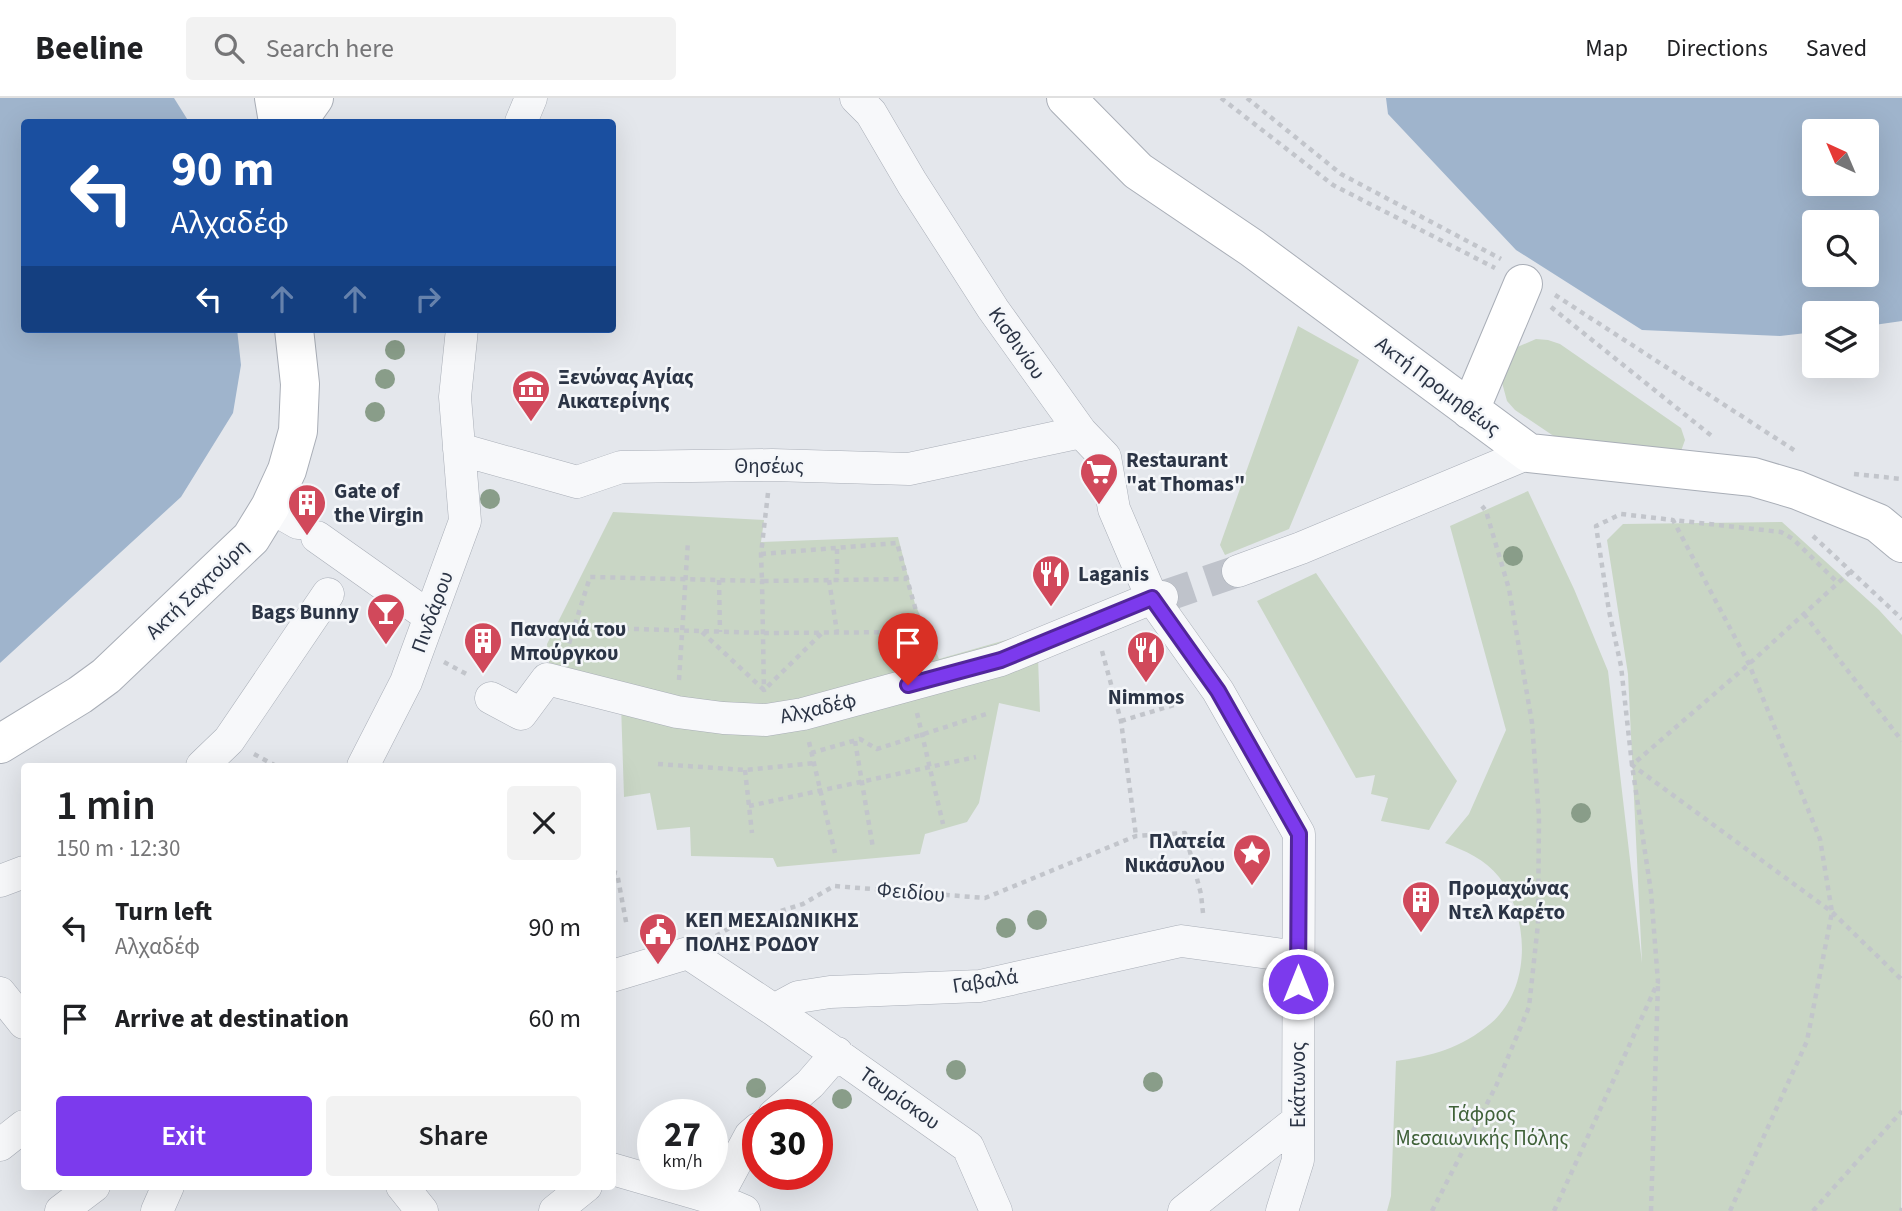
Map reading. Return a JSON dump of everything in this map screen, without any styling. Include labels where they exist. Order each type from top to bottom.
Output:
[{"type":"main road","points":[[274,98],[278,119]]},
{"type":"main road","points":[[299,119],[314,98]]},
{"type":"main road","name":"Ακτή Προμηθέως","points":[[1066,98],[1138,172],[1252,248],[1529,453],[1753,477],[1797,490],[1894,530]]},
{"type":"main road","points":[[1470,410],[1527,280]]},
{"type":"main road","name":"Ακτή Σαχτούρη","points":[[0,744],[106,676],[251,538],[295,522],[287,470],[298,431],[300,384],[294,333]]},
{"type":"street","points":[[522,119],[531,98]]},
{"type":"street","name":"Κισθινίου","points":[[856,98],[871,113],[912,183],[993,309],[1082,432],[1105,457],[1114,509],[1157,597],[1218,691]]},
{"type":"street","name":"Πινδάρου","points":[[365,763],[406,682],[465,521],[455,397],[462,333]]},
{"type":"street","name":"Θησέως","points":[[459,449],[577,482],[621,467],[772,465],[909,469],[1082,432]]},
{"type":"street","points":[[1238,571],[1301,548],[1529,453]]},
{"type":"street","points":[[295,522],[337,579],[430,617]]},
{"type":"street","points":[[205,763],[229,740],[337,579]]},
{"type":"street","name":"Αλχαδέφ","points":[[556,684],[677,712],[765,705],[803,714],[1001,660],[1157,597]]},
{"type":"street","points":[[485,689],[521,714],[547,680],[556,684]]},
{"type":"street","name":"Εκάτωνος","points":[[1218,691],[1299,834],[1298,1160],[1282,1211]]},
{"type":"street","points":[[0,881],[21,873]]},
{"type":"street","name":"Γαβαλά","points":[[774,1010],[798,998],[830,992],[980,986],[1181,941],[1298,957]]},
{"type":"street","points":[[616,975],[688,953],[774,1010]]},
{"type":"street","points":[[0,986],[21,985]]},
{"type":"street","points":[[0,993],[21,1019]]},
{"type":"street","name":"Ταυρίσκου","points":[[774,1010],[968,1147],[996,1211]]},
{"type":"street","points":[[793,1099],[810,1084],[837,1053]]},
{"type":"street","points":[[1184,1211],[1297,1121]]},
{"type":"street","points":[[0,1145],[21,1128]]},
{"type":"street","points":[[616,1170],[730,1205],[742,1164]]},
{"type":"street","points":[[157,1211],[166,1190]]},
{"type":"street","points":[[405,1190],[422,1211]]},
{"type":"street","points":[[555,1211],[581,1190]]},
{"type":"street","points":[[61,1211],[91,1194]]},
{"type":"path","points":[[1221,98],[1333,185],[1527,280],[1720,443]]},
{"type":"path","points":[[1247,98],[1340,174],[1527,280],[1805,457]]},
{"type":"path","points":[[765,705],[761,554],[772,465]]},
{"type":"path","points":[[1852,473],[1883,479],[1902,479]]},
{"type":"path","points":[[1432,1211],[1496,1086],[1529,1007],[1538,924],[1539,817],[1532,723],[1510,589],[1486,511],[1462,481]]},
{"type":"path","points":[[1651,1211],[1658,982],[1651,892],[1632,765],[1621,666],[1609,611],[1596,526],[1621,514],[1781,532],[1793,539],[1838,583]]},
{"type":"path","points":[[1674,520],[1749,664],[1820,839],[1832,912],[1807,1041],[1730,1211]]},
{"type":"path","points":[[1809,531],[1902,619]]},
{"type":"path","points":[[677,712],[688,541]]},
{"type":"path","points":[[761,554],[897,544],[922,632],[923,734],[943,824]]},
{"type":"path","points":[[837,549],[837,580]]},
{"type":"path","points":[[1632,765],[1850,572]]},
{"type":"path","points":[[556,684],[590,577],[762,581],[907,579]]},
{"type":"path","points":[[719,580],[720,632]]},
{"type":"path","points":[[829,580],[837,632]]},
{"type":"path","points":[[1804,614],[1902,741]]},
{"type":"path","points":[[1095,622],[1121,721],[1136,836]]},
{"type":"path","points":[[574,627],[763,633],[922,632]]},
{"type":"path","points":[[702,631],[765,705]]},
{"type":"path","points":[[765,705],[823,633]]},
{"type":"path","points":[[418,649],[485,689]]},
{"type":"path","points":[[1121,721],[1218,691]]},
{"type":"path","points":[[803,714],[835,853]]},
{"type":"path","points":[[811,752],[860,739],[877,749],[986,714]]},
{"type":"path","points":[[855,741],[873,848]]},
{"type":"path","points":[[749,806],[976,757]]},
{"type":"path","points":[[658,764],[745,770],[814,764]]},
{"type":"path","points":[[1632,765],[1832,912],[1902,980]]},
{"type":"path","points":[[745,770],[752,833]]},
{"type":"path","name":"Φειδίου","points":[[688,953],[733,926],[803,904],[834,886],[985,898],[1136,836],[1185,833],[1201,894],[1206,943]]},
{"type":"path","points":[[616,873],[627,927]]},
{"type":"path","points":[[1554,1211],[1658,982]]},
{"type":"path","points":[[1813,1211],[1902,1111]]},
{"type":"green space","points":[[1298,326],[1359,360],[1289,529],[1225,555],[1220,545]]},
{"type":"green space","points":[[1536,339],[1560,344],[1681,428],[1685,440],[1681,451],[1561,441],[1515,410],[1507,401],[1501,379],[1515,348]]},
{"type":"green space","name":"Τάφρος Μεσαιωνικής Πόλης","points":[[1528,491],[1574,589],[1608,671],[1642,963],[1628,674],[1607,540],[1623,524],[1782,522],[1879,610],[1902,635],[1901,1211],[1387,1211],[1391,1196],[1396,1061],[1446,1050],[1479,1032],[1504,1009],[1519,973],[1521,932],[1517,912],[1509,894],[1499,877],[1488,866],[1467,852],[1445,843],[1469,814],[1506,730],[1450,526]]},
{"type":"green space","points":[[613,512],[764,520],[761,542],[898,537],[915,604],[939,659],[1037,631],[1040,712],[999,703],[979,803],[967,822],[925,834],[920,854],[777,867],[773,858],[691,856],[690,827],[657,830],[650,793],[624,797],[621,704],[552,690],[547,644]]},
{"type":"green space","points":[[1316,573],[1457,781],[1429,830],[1381,821],[1388,798],[1371,794],[1375,775],[1356,778],[1257,601]]},
{"type":"water","points":[[0,98],[174,98],[187,119],[21,119],[21,333],[237,333],[241,365],[233,413],[181,497],[0,663]]},
{"type":"water","points":[[1386,98],[1902,98],[1902,321],[1879,324],[1879,301],[1802,301],[1802,333],[1780,336],[1642,330],[1516,250],[1388,114]]},
{"type":"tunnel","points":[[1162,597],[1238,571]]},
{"type":"place","name":"Ξενώνας Αγίας Αικατερίνης","points":[[531,423]]},
{"type":"place","name":"Restaurant \"at Thomas\"","points":[[1099,506]]},
{"type":"place","name":"Gate of the Virgin","points":[[307,537]]},
{"type":"place","name":"Laganis","points":[[1051,608]]},
{"type":"place","name":"Bags Bunny","points":[[386,646]]},
{"type":"place","name":"Παναγιά του Μπούργκου","points":[[483,675]]},
{"type":"place","name":"Nimmos","points":[[1146,684]]},
{"type":"place","name":"Πλατεία Νικάσυλου","points":[[1252,887]]},
{"type":"place","name":"Προμαχώνας Ντελ Καρέτο","points":[[1421,934]]},
{"type":"place","name":"ΚΕΠ ΜΕΣΑΙΩΝΙΚΗΣ ΠΟΛΗΣ ΡΟΔΟΥ","points":[[658,966]]},
{"type":"route","points":[[908,685],[1001,660],[1152,598],[1218,691],[1299,834],[1298,984]]}]
